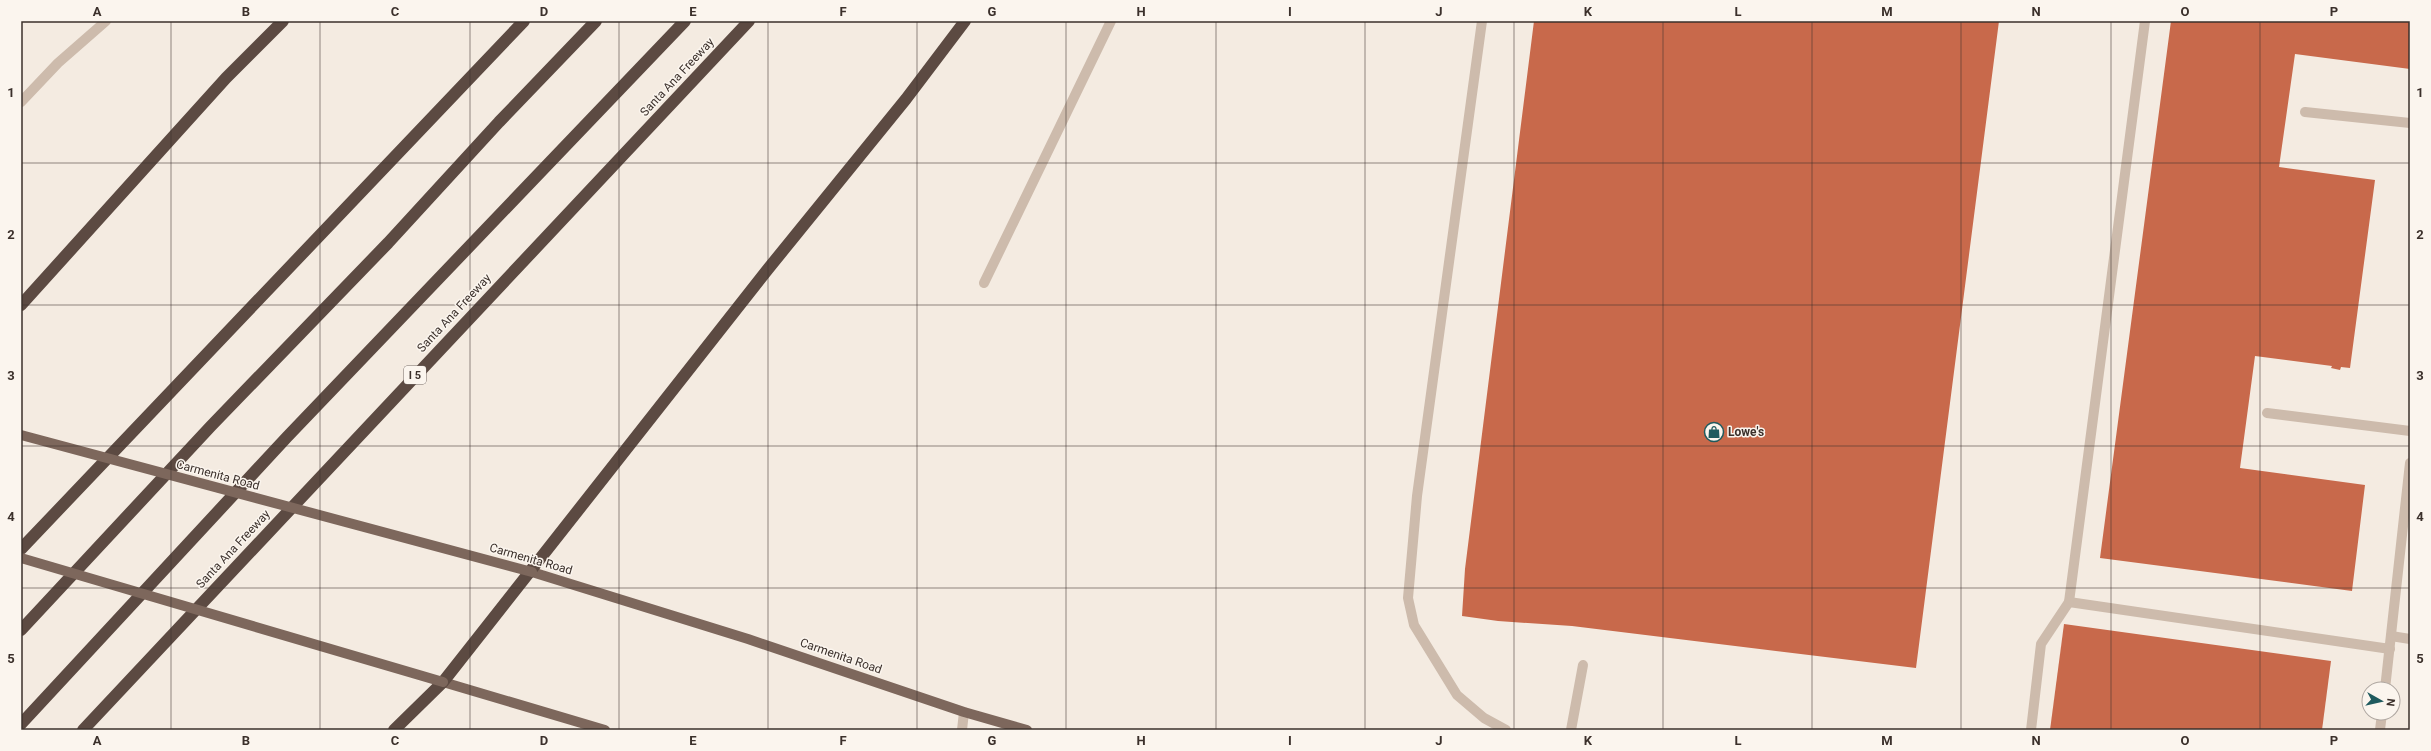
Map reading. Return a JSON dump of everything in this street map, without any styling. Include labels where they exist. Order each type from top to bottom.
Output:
[{"type":"highway","points":[[21,305],[226,78],[283,21]]},
{"type":"highway","points":[[21,549],[524,21]]},
{"type":"highway","points":[[21,630],[211,426],[382,248],[499,122],[596,21]]},
{"type":"highway","points":[[21,724],[286,437],[685,21]]},
{"type":"highway","name":"Santa Ana Freeway","points":[[83,730],[749,21]]},
{"type":"highway","points":[[394,730],[443,682],[532,572],[768,269],[906,99],[965,21]]},
{"type":"main road","name":"Carmenita Road","points":[[21,435],[532,572],[708,626],[964,712],[1027,730]]},
{"type":"main road","points":[[21,558],[64,569],[605,730]]},
{"type":"street","points":[[21,102],[58,63],[106,21]]},
{"type":"street","points":[[984,283],[1111,21]]},
{"type":"street","points":[[1482,21],[1417,496],[1408,598],[1414,625],[1457,696],[1484,718],[1506,730]]},
{"type":"street","points":[[2031,730],[2041,644],[2069,602],[2144,21]]},
{"type":"street","points":[[2305,112],[2410,123]]},
{"type":"street","points":[[2267,413],[2410,431]]},
{"type":"street","points":[[2386,681],[2410,463]]},
{"type":"street","points":[[2069,602],[2390,649]]},
{"type":"street","points":[[2391,636],[2410,639]]},
{"type":"street","points":[[1571,730],[1584,665]]},
{"type":"street","points":[[962,730],[964,712]]},
{"type":"building","name":"Lowe's","points":[[1534,21],[1999,21],[1916,668],[1572,626],[1498,621],[1462,616],[1465,569]]},
{"type":"building","points":[[2171,21],[2410,21],[2410,69],[2295,54],[2279,167],[2375,180],[2350,368],[2341,367],[2340,370],[2331,368],[2332,366],[2255,356],[2240,468],[2365,485],[2352,591],[2100,558]]},
{"type":"building","points":[[2064,624],[2331,661],[2322,730],[2050,730]]},
{"type":"place","name":"Lowe's","points":[[1714,432]]}]
